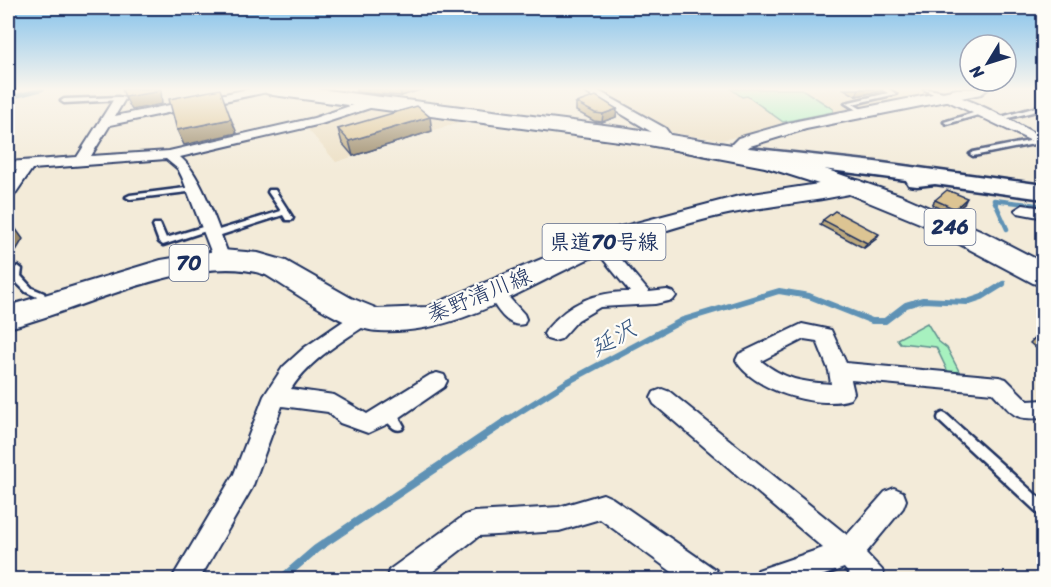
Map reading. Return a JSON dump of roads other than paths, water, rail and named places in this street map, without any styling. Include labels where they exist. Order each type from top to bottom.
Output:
[{"type":"highway","name":"246","points":[[486,116],[667,140],[733,152],[852,186],[940,222],[1044,276]]},
{"type":"main road","points":[[733,152],[875,168],[935,178],[1038,209]]},
{"type":"main road","points":[[852,186],[935,178]]},
{"type":"main road","name":"秦野清川線","points":[[8,317],[161,270],[214,240],[258,262],[276,268],[340,306],[365,316],[377,320],[427,318],[494,292],[599,244],[653,226],[739,204],[852,186]]},
{"type":"street","points":[[82,160],[108,116]]},
{"type":"street","points":[[104,122],[132,116]]},
{"type":"street","points":[[8,166],[169,155],[331,116]]},
{"type":"street","points":[[634,116],[660,131],[667,140]]},
{"type":"street","points":[[733,152],[744,142],[768,134],[849,116]]},
{"type":"street","points":[[993,116],[1043,141]]},
{"type":"street","points":[[169,155],[184,167],[214,240]]},
{"type":"street","points":[[8,194],[28,164]]},
{"type":"street","points":[[599,244],[640,291],[642,298]]},
{"type":"street","points":[[494,292],[517,319]]},
{"type":"street","points":[[554,334],[570,315],[588,304],[609,297],[658,299],[666,296]]},
{"type":"street","points":[[184,579],[244,480],[275,396],[290,373],[311,353],[365,316]]},
{"type":"street","points":[[839,371],[999,385],[1023,410],[1044,410]]},
{"type":"street","points":[[275,396],[334,404],[348,416],[368,424],[393,420],[437,381]]},
{"type":"street","points":[[662,398],[849,553],[872,579]]},
{"type":"street","points":[[768,579],[849,553],[894,500]]},
{"type":"street","points":[[399,579],[474,524],[559,519],[603,506],[706,579]]},
{"type":"lane","points":[[947,122],[967,116]]},
{"type":"lane","points":[[997,118],[1004,116]]},
{"type":"lane","points":[[973,154],[1043,141]]},
{"type":"lane","points":[[130,196],[193,189]]},
{"type":"lane","points":[[156,226],[163,242],[214,240],[287,215],[272,192]]},
{"type":"lane","points":[[18,269],[16,277],[29,290],[41,296],[44,307]]},
{"type":"lane","points":[[944,418],[1044,511]]},
{"type":"waterway","name":"延沢","points":[[1007,229],[994,200],[1044,206]]},
{"type":"waterway","name":"延沢","points":[[1000,285],[1004,283]]},
{"type":"waterway","name":"延沢","points":[[507,420],[567,382],[683,320],[779,291],[809,296],[872,321],[885,321],[906,305],[923,300],[967,302],[982,297],[1003,284]]},
{"type":"waterway","name":"延沢","points":[[280,580],[316,549],[509,419]]}]
